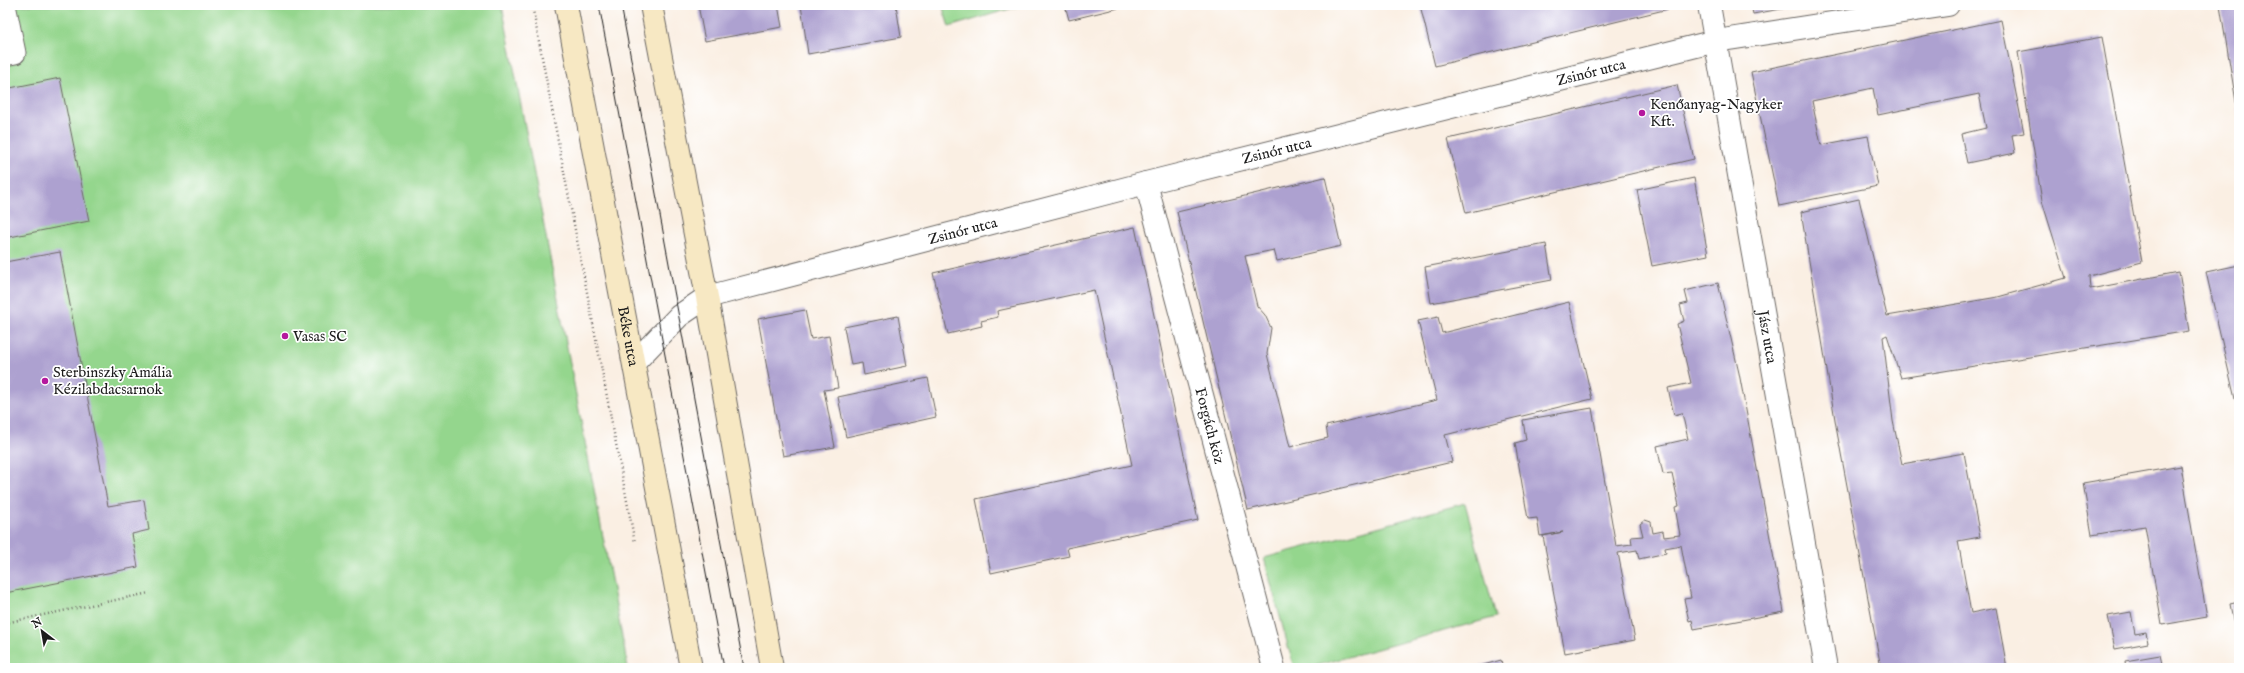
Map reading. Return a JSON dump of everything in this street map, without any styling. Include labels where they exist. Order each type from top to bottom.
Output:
[{"type":"main road","name":"Béke utca","points":[[566,5],[691,668]]},
{"type":"main road","points":[[651,5],[707,297],[772,668]]},
{"type":"street","name":"Jász utca","points":[[1709,5],[1826,668]]},
{"type":"street","name":"Zsinór utca","points":[[634,363],[679,316],[707,297],[1146,182],[1716,41],[1948,5]]},
{"type":"street","name":"Forgách köz","points":[[1146,182],[1274,668]]},
{"type":"lane","points":[[5,5],[15,53],[5,55]]},
{"type":"path","points":[[532,5],[637,551]]},
{"type":"path","points":[[5,623],[149,593]]},
{"type":"green space","name":"Vasas SC","points":[[5,5],[502,5],[628,668],[5,668]]},
{"type":"green space","points":[[942,5],[1023,5],[949,27]]},
{"type":"green space","points":[[1465,503],[1496,617],[1307,668],[1294,668],[1264,558]]},
{"type":"building","points":[[698,5],[778,5],[782,27],[705,41]]},
{"type":"building","points":[[801,5],[896,5],[901,37],[808,54]]},
{"type":"building","points":[[1065,5],[1127,5],[1127,6],[1069,20]]},
{"type":"building","points":[[1420,5],[1667,5],[1668,9],[1435,66]]},
{"type":"building","points":[[1751,5],[1798,5],[1798,6],[1753,14]]},
{"type":"building","points":[[2220,5],[2239,5],[2239,114],[2238,114]]},
{"type":"building","points":[[2001,20],[2024,133],[2012,135],[2015,153],[1967,163],[1961,134],[1986,128],[1979,94],[1878,115],[1873,88],[1812,101],[1821,145],[1868,136],[1878,186],[1779,206],[1751,72]]},
{"type":"building","points":[[2102,37],[2142,262],[2089,276],[2090,289],[2179,272],[2189,331],[1901,378],[1887,335],[1883,337],[1893,421],[1902,464],[1964,453],[1980,537],[1958,541],[1971,613],[1996,608],[2007,668],[1881,668],[1837,432],[1801,212],[1859,199],[1887,316],[1998,297],[2066,278],[2042,201],[2018,52]]},
{"type":"building","points":[[60,78],[89,221],[5,238],[5,89]]},
{"type":"building","points":[[1677,85],[1694,159],[1466,213],[1448,139]]},
{"type":"building","points":[[1325,177],[1341,246],[1277,261],[1274,250],[1245,256],[1257,306],[1265,315],[1271,328],[1267,354],[1290,447],[1328,438],[1326,426],[1437,400],[1418,321],[1438,317],[1442,333],[1569,302],[1592,399],[1445,435],[1452,462],[1248,510],[1177,212]]},
{"type":"building","points":[[1694,178],[1708,255],[1652,266],[1637,190]]},
{"type":"building","points":[[1135,227],[1198,520],[1067,548],[1069,556],[991,573],[976,499],[1132,465],[1094,290],[997,311],[998,317],[981,321],[982,326],[948,334],[933,273]]},
{"type":"building","points":[[1546,244],[1552,280],[1431,303],[1425,267]]},
{"type":"building","name":"Sterbinszky Amália Kézilabdacsarnok","points":[[60,252],[108,506],[144,500],[149,530],[132,534],[138,567],[5,593],[5,262]]},
{"type":"building","points":[[2239,265],[2239,398],[2235,399],[2206,272]]},
{"type":"building","points":[[1718,283],[1739,373],[1784,612],[1694,629],[1692,620],[1689,621],[1684,599],[1691,598],[1681,545],[1665,548],[1666,553],[1639,559],[1637,550],[1618,553],[1635,640],[1565,653],[1543,536],[1563,532],[1540,536],[1537,518],[1528,519],[1515,443],[1526,440],[1523,420],[1592,408],[1616,546],[1632,544],[1631,537],[1643,536],[1640,524],[1645,520],[1651,522],[1653,533],[1663,531],[1664,537],[1680,535],[1675,507],[1679,506],[1672,473],[1663,474],[1657,446],[1688,439],[1682,413],[1674,415],[1668,388],[1691,383],[1677,324],[1684,321],[1680,305],[1688,303],[1685,291]]},
{"type":"building","points":[[805,310],[811,339],[829,336],[838,388],[824,390],[835,447],[783,456],[758,319]]},
{"type":"building","points":[[898,316],[907,366],[864,375],[862,363],[851,365],[844,327]]},
{"type":"building","points":[[928,378],[936,417],[846,437],[838,397]]},
{"type":"building","points":[[2181,466],[2207,617],[2162,625],[2145,526],[2092,535],[2083,483]]},
{"type":"building","points":[[2239,602],[2239,647],[2238,647],[2230,604]]},
{"type":"building","points":[[2131,612],[2135,634],[2146,632],[2148,643],[2115,649],[2108,616]]},
{"type":"building","points":[[2160,655],[2163,668],[2126,668],[2125,661]]},
{"type":"building","points":[[1501,660],[1503,668],[1473,668]]},
{"type":"tram line","points":[[599,5],[724,668]]},
{"type":"tram line","points":[[621,5],[744,668]]},
{"type":"place","name":"Kenőanyag-Nagyker Kft.","points":[[1642,113]]},
{"type":"place","name":"Vasas SC","points":[[285,336]]},
{"type":"place","name":"Sterbinszky Amália Kézilabdacsarnok","points":[[45,381]]}]
